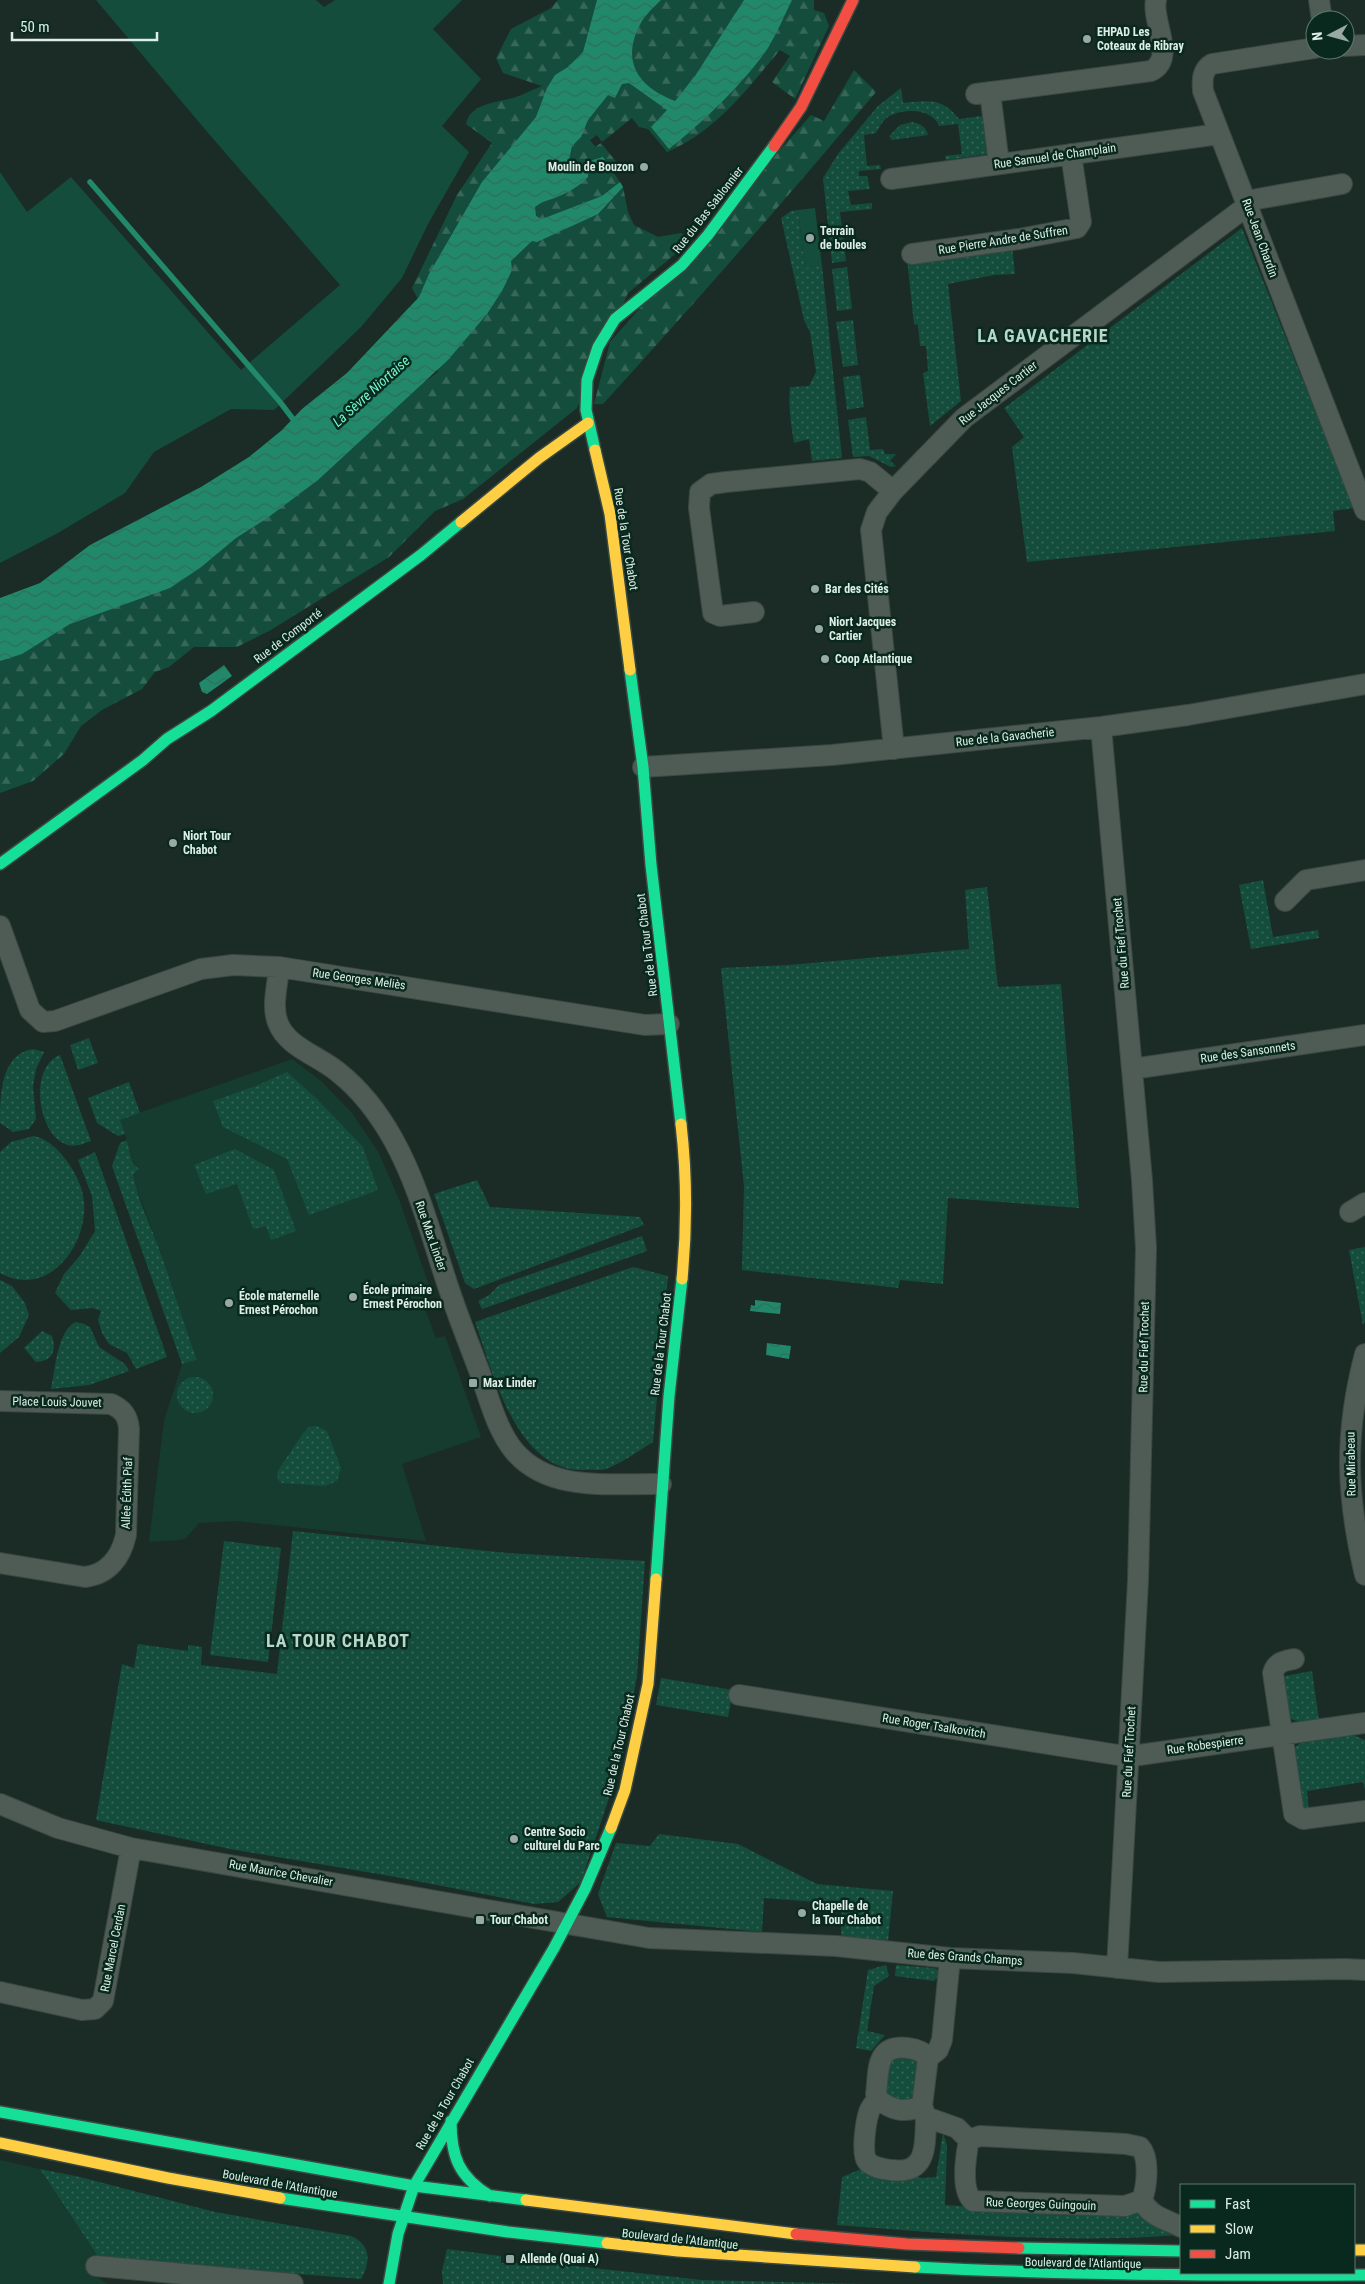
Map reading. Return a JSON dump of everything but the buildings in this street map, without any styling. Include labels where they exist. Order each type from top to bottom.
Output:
[{"type":"street","name":"Rue du Bas Sablonnier","points":[[588,422],[586,402],[587,380],[594,356],[605,332],[629,306],[682,265],[764,161],[801,107],[853,0]]},
{"type":"street","points":[[999,164],[983,93],[1152,71],[1157,68],[1163,57],[1156,0]]},
{"type":"street","name":"Rue Jean Chardin","points":[[1305,49],[1218,62],[1207,67],[1203,74],[1203,91],[1365,510]]},
{"type":"street","name":"Rue Samuel de Champlain","points":[[891,179],[1219,134]]},
{"type":"street","name":"Rue Pierre Andre de Suffren","points":[[912,254],[1019,239],[1078,228],[1081,222],[1071,154]]},
{"type":"street","name":"Rue Jacques Cartier","points":[[894,749],[871,530],[877,512],[893,492],[964,418],[1248,206],[1258,199],[1342,184]]},
{"type":"street","name":"Rue de la Tour Chabot","points":[[389,2284],[402,2218],[414,2186],[567,1922],[585,1889],[608,1837],[625,1790],[648,1684],[661,1484],[686,1238],[686,1191],[682,1130],[651,865],[643,767],[610,514],[588,422]]},
{"type":"street","name":"Rue de Comporté","points":[[0,864],[143,760],[152,750],[190,722],[211,711],[421,555],[539,458],[588,422]]},
{"type":"street","points":[[754,612],[720,616],[713,613],[699,508],[700,492],[706,487],[726,482],[860,469],[870,472],[893,492]]},
{"type":"street","name":"Rue de la Gavacherie","points":[[643,767],[894,749],[1101,727],[1188,715],[1365,684]]},
{"type":"street","name":"Rue du Fief Trochet","points":[[1101,727],[1146,1248],[1138,1581],[1117,1968]]},
{"type":"street","points":[[1285,901],[1306,880],[1365,870]]},
{"type":"street","name":"Rue Georges Meliès","points":[[0,926],[30,1010],[42,1022],[56,1021],[201,969],[232,965],[280,967],[645,1025],[669,1024]]},
{"type":"street","name":"Rue Max Linder","points":[[280,967],[275,1005],[277,1021],[281,1030],[294,1043],[338,1071],[352,1084],[380,1119],[407,1166],[505,1439],[528,1465],[559,1478],[577,1482],[661,1484]]},
{"type":"street","name":"Rue des Sansonnets","points":[[1132,1069],[1365,1036]]},
{"type":"street","name":"Rue Mirabeau","points":[[1365,1354],[1352,1412],[1349,1443],[1352,1510],[1365,1575]]},
{"type":"street","name":"Place Louis Jouvet","points":[[0,1401],[111,1404],[122,1410],[130,1429]]},
{"type":"street","name":"Allée Édith Piaf","points":[[0,1563],[75,1577],[97,1576],[114,1563],[125,1541],[130,1429]]},
{"type":"street","points":[[1294,1659],[1279,1663],[1275,1667],[1274,1673],[1292,1808],[1298,1818],[1309,1819],[1365,1811]]},
{"type":"street","name":"Rue Roger Tsalkovitch","points":[[739,1695],[1118,1755],[1129,1754]]},
{"type":"street","name":"Rue Robespierre","points":[[1129,1754],[1139,1755],[1365,1722]]},
{"type":"street","name":"Rue Maurice Chevalier","points":[[0,1804],[58,1828],[131,1848],[567,1922]]},
{"type":"street","name":"Rue Marcel Cerdan","points":[[0,1992],[89,2011],[99,2006],[103,2001],[108,1977],[131,1848]]},
{"type":"street","name":"Rue des Grands Champs","points":[[567,1922],[649,1938],[836,1946],[950,1958],[1073,1963],[1180,1972],[1365,1970]]},
{"type":"street","points":[[878,2100],[872,2105],[868,2116],[864,2152],[868,2162],[874,2166],[905,2171],[916,2167],[921,2162],[922,2155],[928,2058],[938,2050],[942,2040],[950,1958]]},
{"type":"street","points":[[928,2058],[924,2054],[910,2048],[890,2049],[884,2053],[880,2059],[876,2094],[878,2100],[896,2110],[924,2112],[958,2128],[969,2140],[980,2136],[1126,2144],[1140,2147],[1146,2157],[1142,2200],[1148,2211],[1180,2227]]},
{"type":"street","name":"Boulevard de l'Atlantique","points":[[0,2112],[414,2186],[774,2232],[850,2240],[989,2248],[1180,2251]]},
{"type":"street","points":[[451,2121],[450,2140],[455,2159],[466,2178],[476,2188],[490,2196]]},
{"type":"street","name":"Rue Georges Guingouin","points":[[969,2140],[965,2187],[973,2201],[1125,2206],[1142,2200]]},
{"type":"street","name":"Boulevard de l'Atlantique","points":[[0,2143],[167,2178],[402,2218],[598,2245],[742,2259],[986,2274],[1129,2278],[1365,2275]]},
{"type":"street","points":[[96,2266],[292,2284]]},
{"type":"shaded area","points":[[292,1059],[321,1081],[352,1113],[379,1153],[400,1202],[431,1291],[423,1304],[436,1338],[445,1336],[481,1437],[402,1464],[426,1541],[236,1521],[199,1523],[186,1538],[149,1542],[164,1421],[182,1364],[197,1360],[169,1282],[161,1253],[136,1187],[133,1173],[139,1169],[132,1163],[127,1140],[119,1120]]},
{"type":"shaded area","points":[[0,2160],[40,2169],[97,2255],[95,2276],[108,2284],[0,2284]]},
{"type":"green space","points":[[96,0],[316,0],[324,7],[335,0],[462,0],[433,29],[481,79],[442,126],[469,152],[428,224],[402,278],[361,327],[274,410],[231,409],[154,452],[125,493],[58,533],[0,563],[0,172],[27,212],[71,177],[241,370],[340,285]]},
{"type":"green space","points":[[558,0],[814,0],[814,10],[824,13],[829,26],[795,99],[772,82],[790,56],[780,50],[743,94],[716,121],[701,133],[667,152],[648,129],[639,127],[632,118],[602,142],[597,135],[590,140],[595,147],[601,143],[618,164],[612,170],[623,187],[628,212],[634,225],[658,237],[681,233],[691,241],[628,293],[577,408],[463,499],[435,511],[389,557],[269,631],[237,647],[194,647],[169,667],[155,672],[142,689],[102,710],[81,726],[64,754],[33,781],[0,793],[0,623],[400,399],[438,372],[433,354],[428,318],[412,288],[457,195],[492,143],[466,124],[469,116],[480,107],[519,96],[542,86],[503,73],[496,58],[511,29],[551,8]]},
{"type":"green space","points":[[854,70],[876,92],[638,366],[603,404],[594,404],[610,342],[811,115],[824,121]]},
{"type":"green space","points":[[901,88],[903,103],[934,102],[946,107],[959,119],[982,116],[989,154],[946,160],[945,156],[962,154],[958,124],[939,126],[930,116],[916,111],[901,112],[888,117],[876,133],[864,135],[867,166],[880,165],[881,169],[859,171],[859,176],[867,176],[870,189],[848,191],[851,205],[872,203],[872,209],[840,212],[846,261],[832,263],[823,178],[838,154],[878,106]]},
{"type":"green space","points":[[912,122],[926,129],[928,135],[892,140],[889,136],[900,125]]},
{"type":"green space","name":"Terrain de boules","points":[[815,208],[822,266],[805,268],[798,210]]},
{"type":"green space","points":[[798,210],[805,267],[822,266],[842,458],[812,461],[809,439],[794,443],[790,387],[809,386],[816,372],[810,332],[804,320],[781,218],[791,211]]},
{"type":"green space","points":[[1242,228],[1354,508],[1333,511],[1335,531],[1027,562],[1012,447],[1024,437],[1004,408]]},
{"type":"green space","points":[[1012,245],[1015,274],[994,275],[948,284],[961,401],[930,426],[923,373],[928,371],[926,346],[920,346],[918,325],[914,324],[907,259]]},
{"type":"green space","points":[[847,267],[852,309],[837,311],[832,269]]},
{"type":"green space","points":[[853,320],[858,365],[843,367],[836,322]]},
{"type":"green space","points":[[860,375],[864,407],[847,410],[843,377]]},
{"type":"green space","points":[[866,417],[870,450],[883,449],[885,454],[896,454],[890,461],[896,466],[891,467],[869,456],[853,457],[848,420]]},
{"type":"green space","points":[[1263,880],[1273,937],[1318,930],[1319,938],[1251,949],[1239,885]]},
{"type":"green space","points":[[987,887],[998,987],[1061,984],[1079,1208],[948,1198],[943,1284],[900,1280],[898,1288],[742,1270],[744,1186],[721,968],[789,965],[969,949],[965,890]]},
{"type":"green space","points":[[89,1038],[98,1063],[78,1070],[70,1045]]},
{"type":"green space","points":[[33,1049],[44,1052],[36,1069],[33,1086],[36,1119],[29,1129],[13,1132],[0,1123],[4,1078],[14,1059],[22,1053]]},
{"type":"green space","points":[[60,1055],[91,1141],[78,1145],[71,1146],[65,1144],[55,1137],[48,1127],[40,1100],[44,1072],[50,1062]]},
{"type":"green space","points":[[287,1072],[317,1099],[363,1147],[378,1190],[309,1215],[287,1159],[223,1127],[213,1101],[256,1086]]},
{"type":"green space","points":[[129,1082],[140,1113],[120,1120],[125,1134],[118,1136],[97,1123],[88,1098]]},
{"type":"green space","points":[[34,1136],[45,1140],[58,1150],[75,1173],[81,1187],[84,1203],[83,1220],[79,1236],[61,1264],[48,1274],[33,1279],[17,1279],[0,1273],[0,1152],[11,1142]]},
{"type":"green space","points":[[127,1140],[132,1163],[139,1169],[133,1174],[138,1195],[161,1254],[197,1360],[182,1364],[112,1166],[120,1143]]},
{"type":"green space","points":[[235,1149],[274,1170],[296,1231],[271,1240],[266,1226],[253,1229],[237,1184],[206,1194],[194,1165]]},
{"type":"green space","points":[[95,1152],[167,1357],[136,1369],[127,1353],[109,1344],[102,1333],[98,1320],[101,1311],[93,1308],[71,1310],[55,1293],[64,1274],[79,1257],[95,1231],[92,1196],[78,1160]]},
{"type":"green space","points":[[477,1180],[490,1207],[640,1217],[644,1225],[474,1289],[465,1283],[434,1194]]},
{"type":"green space","points":[[642,1236],[647,1251],[482,1309],[478,1301],[489,1295],[499,1285]]},
{"type":"green space","points":[[1365,1247],[1365,1321],[1363,1325],[1349,1250]]},
{"type":"green space","points":[[633,1267],[668,1276],[653,1442],[606,1469],[583,1470],[560,1466],[540,1454],[524,1437],[511,1415],[499,1391],[475,1322]]},
{"type":"green space","points":[[0,1280],[12,1286],[25,1303],[29,1315],[19,1337],[0,1353]]},
{"type":"green space","points":[[76,1322],[90,1327],[99,1347],[125,1364],[129,1371],[89,1385],[51,1389],[61,1342],[70,1326]]},
{"type":"green space","points":[[42,1331],[52,1336],[54,1346],[52,1354],[46,1360],[36,1362],[24,1348]]},
{"type":"green space","points":[[195,1377],[202,1378],[208,1382],[212,1388],[212,1402],[208,1408],[202,1412],[195,1413],[188,1412],[182,1408],[178,1402],[177,1395],[178,1388],[182,1382],[188,1378]]},
{"type":"green space","points":[[316,1426],[327,1431],[341,1468],[337,1481],[325,1486],[282,1483],[278,1480],[277,1472],[304,1432],[309,1427]]},
{"type":"green space","points":[[293,1531],[508,1553],[645,1561],[637,1676],[622,1759],[581,1882],[558,1902],[534,1904],[396,1877],[230,1849],[96,1820],[122,1664],[134,1668],[138,1644],[188,1651],[188,1645],[202,1647],[201,1665],[277,1674]]},
{"type":"green space","points":[[224,1541],[281,1548],[268,1662],[210,1655]]},
{"type":"green space","points":[[1312,1671],[1319,1720],[1298,1721],[1292,1719],[1285,1711],[1280,1683],[1285,1676]]},
{"type":"green space","points":[[661,1678],[733,1690],[728,1717],[656,1705]]},
{"type":"green space","points":[[1353,1735],[1365,1740],[1365,1790],[1363,1782],[1307,1791],[1309,1812],[1301,1810],[1293,1748],[1301,1743]]},
{"type":"green space","points":[[659,1834],[738,1844],[817,1884],[893,1891],[888,1941],[841,1936],[842,1904],[764,1898],[762,1932],[607,1917],[598,1894],[616,1843],[650,1846]]},
{"type":"green space","points":[[886,1965],[889,1976],[874,1986],[867,2031],[885,2035],[871,2051],[856,2048],[868,1970]]},
{"type":"green space","points":[[896,1965],[933,1968],[937,1969],[939,1975],[934,1981],[895,1976]]},
{"type":"green space","points":[[906,2053],[920,2063],[919,2094],[905,2105],[885,2095],[890,2058]]},
{"type":"green space","points":[[943,2133],[947,2145],[945,2205],[988,2208],[1139,2207],[1179,2235],[1136,2238],[1008,2237],[837,2225],[842,2177],[861,2169],[895,2175],[924,2178],[936,2177]]},
{"type":"green space","points":[[40,2169],[80,2177],[215,2212],[351,2236],[358,2239],[366,2249],[368,2260],[366,2267],[361,2279],[157,2263],[97,2255]]},
{"type":"green space","points":[[447,2249],[501,2256],[501,2263],[518,2263],[520,2260],[702,2280],[864,2284],[443,2284],[442,2271]]},
{"type":"water","name":"La Sèvre Niortaise","points":[[597,0],[661,0],[642,21],[632,47],[632,59],[636,70],[650,88],[675,101],[695,76],[744,0],[792,0],[768,48],[747,75],[708,115],[669,149],[651,127],[667,110],[629,83],[622,84],[615,98],[608,95],[588,120],[581,137],[572,146],[569,160],[570,167],[603,157],[606,162],[588,174],[588,177],[574,188],[535,207],[536,216],[542,219],[602,196],[620,182],[623,187],[598,214],[537,242],[532,241],[511,261],[512,270],[502,291],[487,314],[448,360],[318,480],[266,519],[236,538],[200,568],[170,588],[70,624],[22,654],[0,661],[0,598],[40,583],[90,545],[201,487],[249,457],[282,430],[302,409],[347,373],[419,297],[429,274],[482,182],[536,117],[547,88],[555,75],[568,67],[583,52]]},
{"type":"water","points":[[224,665],[232,676],[207,694],[202,692],[199,683]]},
{"type":"water","points":[[755,1300],[781,1303],[780,1314],[750,1311],[751,1305],[755,1306]]},
{"type":"water","points":[[767,1343],[791,1346],[789,1359],[766,1355]]},
{"type":"waterway","points":[[90,182],[296,423]]},
{"type":"traffic: fast","points":[[595,450],[586,410],[587,380],[598,347],[615,319],[682,265],[708,235],[774,146]]},
{"type":"traffic: fast","points":[[0,864],[143,760],[167,739],[211,711],[421,555],[461,522]]},
{"type":"traffic: fast","points":[[630,670],[643,767],[651,865],[681,1124]]},
{"type":"traffic: fast","points":[[656,1579],[669,1396],[682,1279]]},
{"type":"traffic: fast","points":[[389,2284],[398,2234],[414,2186],[554,1948],[585,1889],[611,1828]]},
{"type":"traffic: fast","points":[[0,2112],[414,2186],[526,2200]]},
{"type":"traffic: fast","points":[[451,2121],[451,2134],[455,2156],[459,2165],[471,2181],[490,2196]]},
{"type":"traffic: fast","points":[[280,2198],[508,2232],[607,2243]]},
{"type":"traffic: fast","points":[[1019,2248],[1180,2251]]},
{"type":"traffic: fast","points":[[915,2267],[1140,2274],[1365,2275]]},
{"type":"traffic: slow","points":[[461,522],[539,458],[588,423]]},
{"type":"traffic: slow","points":[[595,450],[610,514],[630,670]]},
{"type":"traffic: slow","points":[[681,1124],[686,1202],[682,1279]]},
{"type":"traffic: slow","points":[[611,1828],[625,1790],[648,1684],[656,1579]]},
{"type":"traffic: slow","points":[[0,2143],[168,2178],[280,2198]]},
{"type":"traffic: slow","points":[[526,2200],[796,2234]]},
{"type":"traffic: slow","points":[[607,2243],[678,2251],[915,2267]]},
{"type":"traffic: slow","points":[[1355,2250],[1365,2250]]},
{"type":"traffic: jam","points":[[774,146],[801,107],[853,0]]},
{"type":"traffic: jam","points":[[796,2234],[907,2244],[1019,2248]]},
{"type":"place","name":"EHPAD Les Coteaux de Ribray","points":[[1087,39]]},
{"type":"place","name":"Moulin de Bouzon","points":[[644,167]]},
{"type":"place","name":"Terrain de boules","points":[[810,238]]},
{"type":"place","name":"Bar des Cités","points":[[815,589]]},
{"type":"place","name":"Niort Jacques Cartier","points":[[819,629]]},
{"type":"place","name":"Coop Atlantique","points":[[825,659]]},
{"type":"place","name":"Niort Tour Chabot","points":[[173,843]]},
{"type":"place","name":"École primaire Ernest Pérochon","points":[[353,1297]]},
{"type":"place","name":"École maternelle Ernest Pérochon","points":[[229,1303]]},
{"type":"place","name":"Max Linder","points":[[473,1383]]},
{"type":"place","name":"Centre Socio culturel du Parc","points":[[514,1839]]},
{"type":"place","name":"Chapelle de la Tour Chabot","points":[[802,1913]]},
{"type":"place","name":"Tour Chabot","points":[[480,1920]]},
{"type":"place","name":"Allende (Quai A)","points":[[510,2259]]},
{"type":"district","name":"LA GAVACHERIE","points":[[1043,336]]},
{"type":"district","name":"LA TOUR CHABOT","points":[[338,1641]]}]
